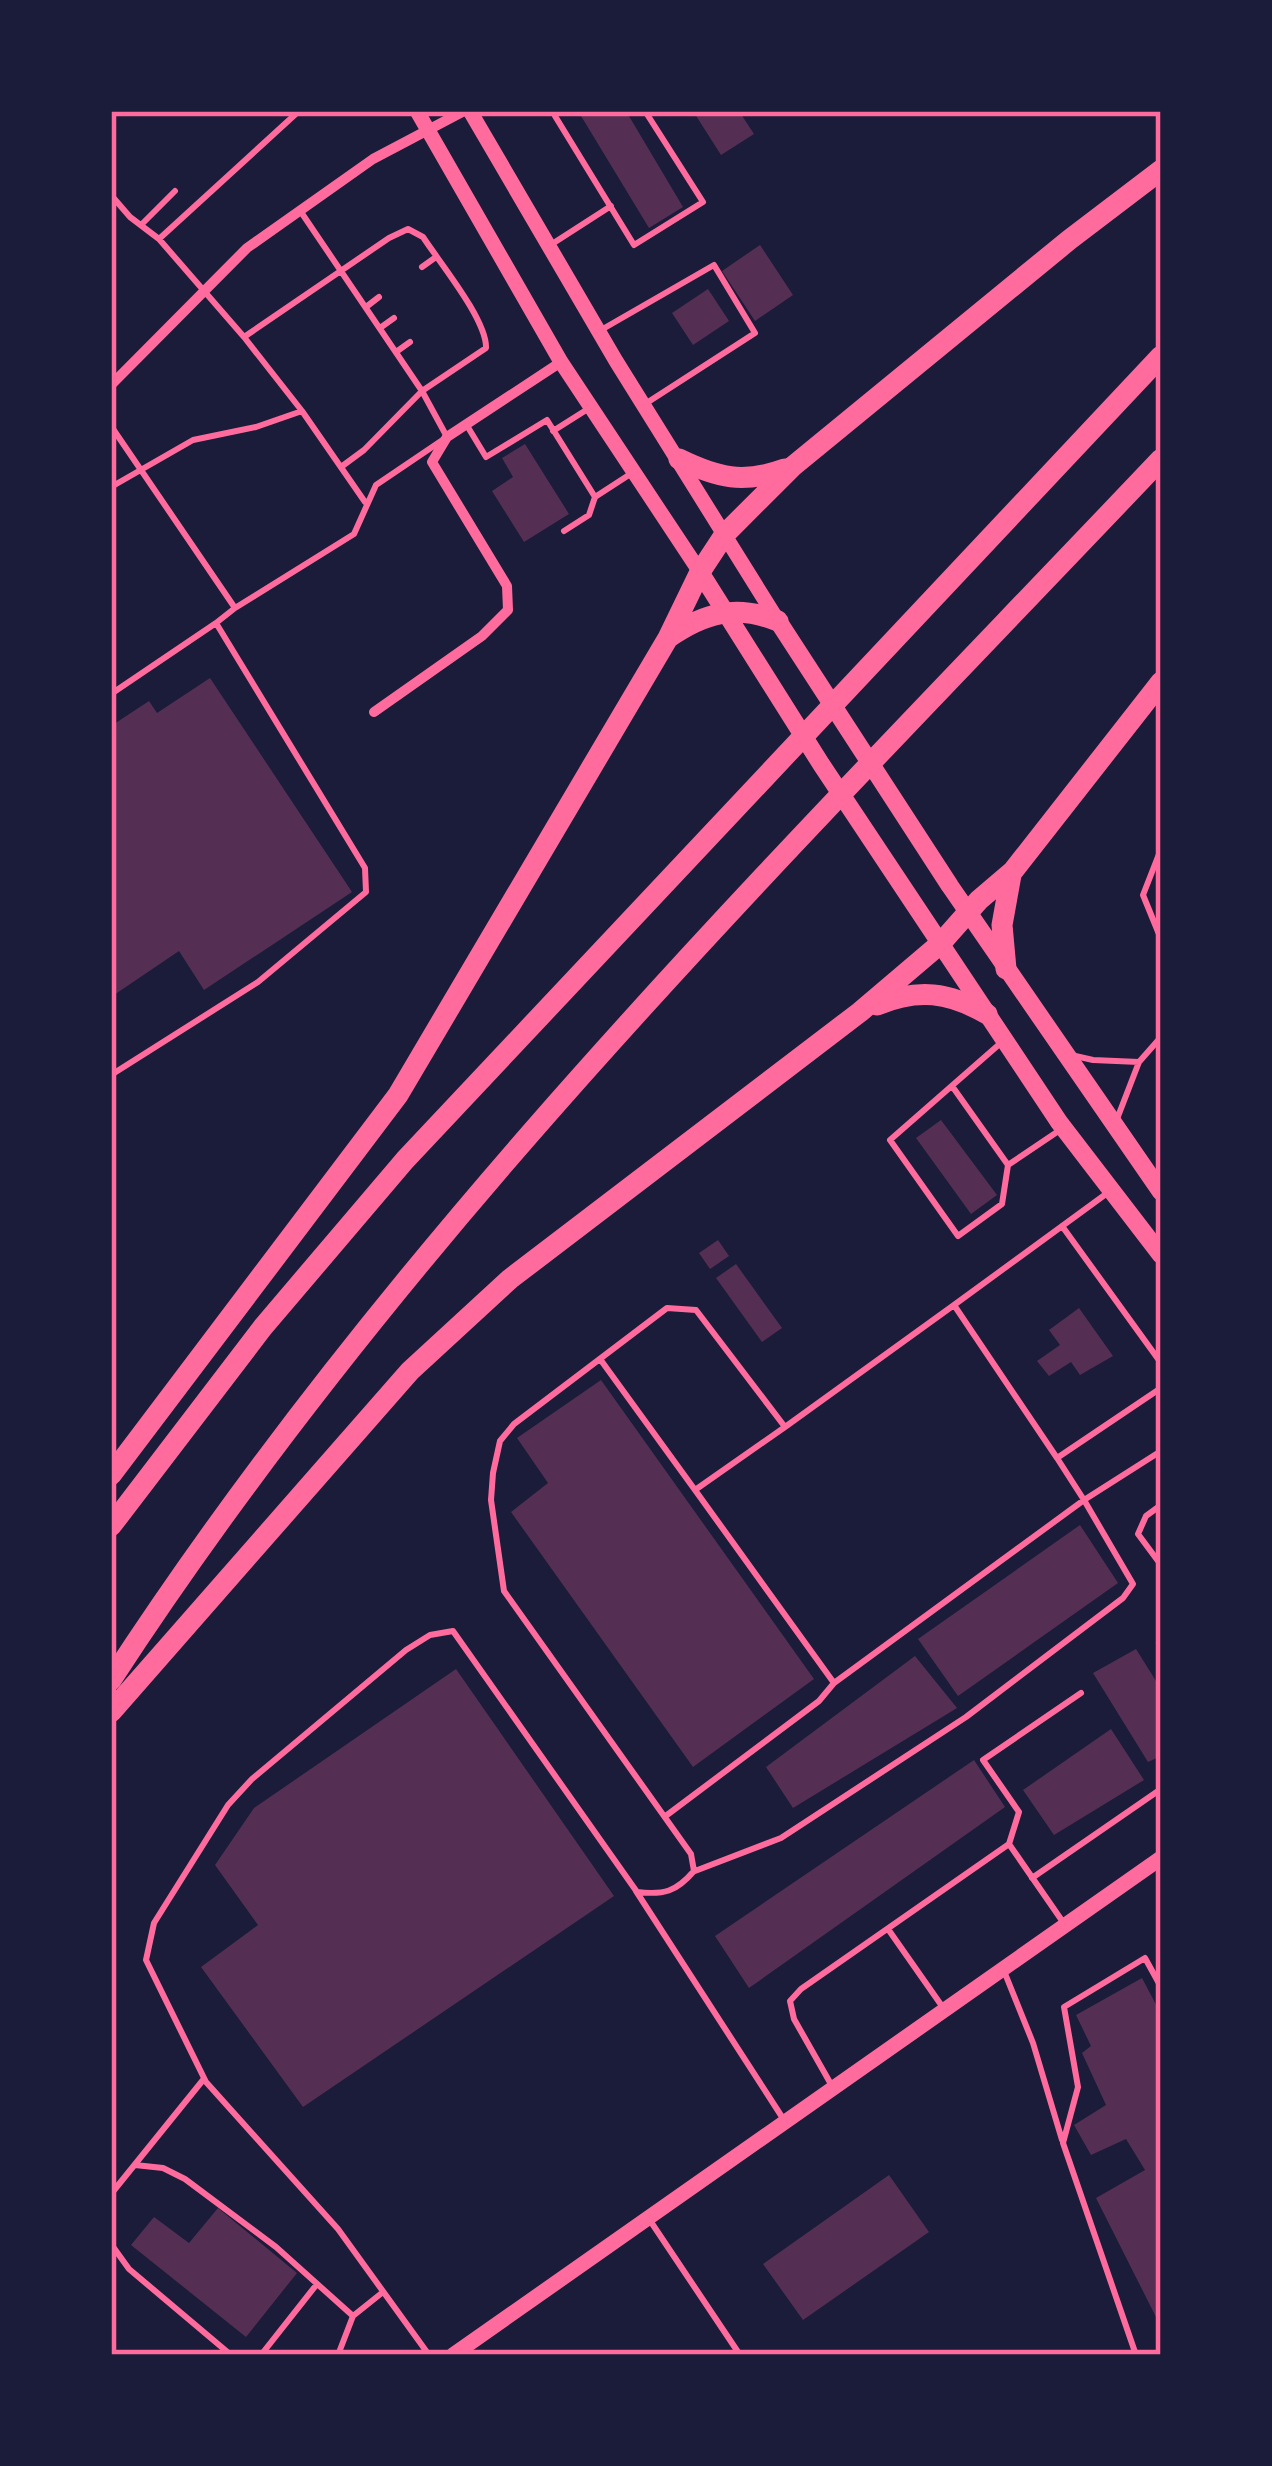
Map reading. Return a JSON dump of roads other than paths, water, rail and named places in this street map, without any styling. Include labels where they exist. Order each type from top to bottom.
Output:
[{"type":"highway","points":[[111,1475],[398,1095],[725,534],[792,467],[1161,170]]},
{"type":"highway","points":[[111,1526],[263,1328],[405,1160],[1161,356]]},
{"type":"highway","points":[[679,459],[728,480],[747,480],[792,467]]},
{"type":"highway","points":[[111,1680],[215,1528],[415,1264],[780,859],[1161,459]]},
{"type":"highway","points":[[668,638],[695,620],[724,612],[760,614],[778,621]]},
{"type":"highway","points":[[111,1712],[360,1426],[459,1325],[549,1248],[860,1012],[940,944],[1013,871],[1161,682]]},
{"type":"highway","points":[[1006,969],[1003,904],[1013,871]]},
{"type":"highway","points":[[860,1012],[895,998],[927,993],[960,1000],[987,1014]]},
{"type":"main road","points":[[417,111],[562,362],[884,861],[1063,1128],[1161,1255]]},
{"type":"main road","points":[[467,111],[778,621],[1006,969],[1161,1192]]},
{"type":"main road","points":[[453,2355],[1161,1858]]},
{"type":"street","points":[[111,385],[247,248],[373,159],[467,111]]},
{"type":"street","points":[[374,712],[482,636],[508,610],[507,586],[433,462],[447,437],[562,362]]},
{"type":"lane","points":[[159,239],[299,111]]},
{"type":"lane","points":[[556,111],[634,245],[703,202],[645,111]]},
{"type":"lane","points":[[141,225],[175,191]]},
{"type":"lane","points":[[111,194],[159,239],[244,337],[365,502]]},
{"type":"lane","points":[[549,246],[610,206]]},
{"type":"lane","points":[[111,694],[235,608],[354,534],[376,484],[447,437],[422,391],[301,211]]},
{"type":"lane","points":[[244,337],[408,229],[423,237],[485,334],[486,348],[422,391],[341,467]]},
{"type":"lane","points":[[422,267],[436,257]]},
{"type":"lane","points":[[598,332],[714,265],[755,333],[644,405]]},
{"type":"lane","points":[[439,289],[451,280]]},
{"type":"lane","points":[[366,307],[379,297]]},
{"type":"lane","points":[[454,313],[467,305]]},
{"type":"lane","points":[[380,328],[394,318]]},
{"type":"lane","points":[[396,352],[410,342]]},
{"type":"lane","points":[[554,431],[592,407]]},
{"type":"lane","points":[[111,487],[193,440],[256,427],[302,411]]},
{"type":"lane","points":[[466,424],[486,457],[547,420],[595,496]]},
{"type":"lane","points":[[111,426],[235,608]]},
{"type":"lane","points":[[564,531],[589,514],[595,496],[635,471]]},
{"type":"lane","points":[[111,1075],[258,982],[366,892],[365,868],[216,623]]},
{"type":"lane","points":[[1161,849],[1143,895],[1161,939]]},
{"type":"lane","points":[[1114,1129],[1139,1062],[1161,1037]]},
{"type":"lane","points":[[952,1086],[1008,1165],[1002,1204],[958,1236],[890,1140],[1004,1040]]},
{"type":"lane","points":[[1063,1052],[1093,1060],[1139,1062]]},
{"type":"lane","points":[[1008,1165],[1063,1128]]},
{"type":"lane","points":[[695,1490],[1109,1192]]},
{"type":"lane","points":[[1062,1226],[1161,1364]]},
{"type":"lane","points":[[634,1888],[662,1895],[679,1888],[694,1871],[781,1838],[966,1717],[1124,1598],[1133,1584],[1084,1500],[954,1305]]},
{"type":"lane","points":[[694,1871],[691,1854],[667,1815],[504,1591],[491,1500],[500,1441],[514,1424],[667,1308],[696,1310],[785,1427]]},
{"type":"lane","points":[[600,1359],[834,1683]]},
{"type":"lane","points":[[1057,1458],[1161,1388]]},
{"type":"lane","points":[[667,1815],[819,1702],[834,1683],[1084,1500],[1161,1451]]},
{"type":"lane","points":[[1161,1505],[1147,1516],[1138,1534],[1161,1564]]},
{"type":"lane","points":[[429,2355],[338,2229],[204,2079],[146,1960],[154,1923],[227,1805],[406,1650],[430,1635],[453,1631],[634,1888],[784,2120]]},
{"type":"lane","points":[[832,2086],[794,2019],[790,2001],[1009,1844],[1019,1812],[983,1760],[1081,1693]]},
{"type":"lane","points":[[1032,1878],[1161,1790]]},
{"type":"lane","points":[[1009,1844],[1065,1925]]},
{"type":"lane","points":[[888,1929],[944,2008]]},
{"type":"lane","points":[[1063,2143],[1078,2087],[1064,2007],[1144,1958],[1161,1988]]},
{"type":"lane","points":[[1002,1968],[1033,2043],[1136,2355]]},
{"type":"lane","points":[[111,2194],[204,2079]]},
{"type":"lane","points":[[135,2165],[163,2168],[185,2180],[276,2247],[353,2316]]},
{"type":"lane","points":[[647,2216],[740,2355]]},
{"type":"lane","points":[[111,2244],[129,2269],[231,2355]]},
{"type":"lane","points":[[261,2355],[317,2284]]},
{"type":"lane","points":[[338,2355],[353,2316],[383,2292]]}]
